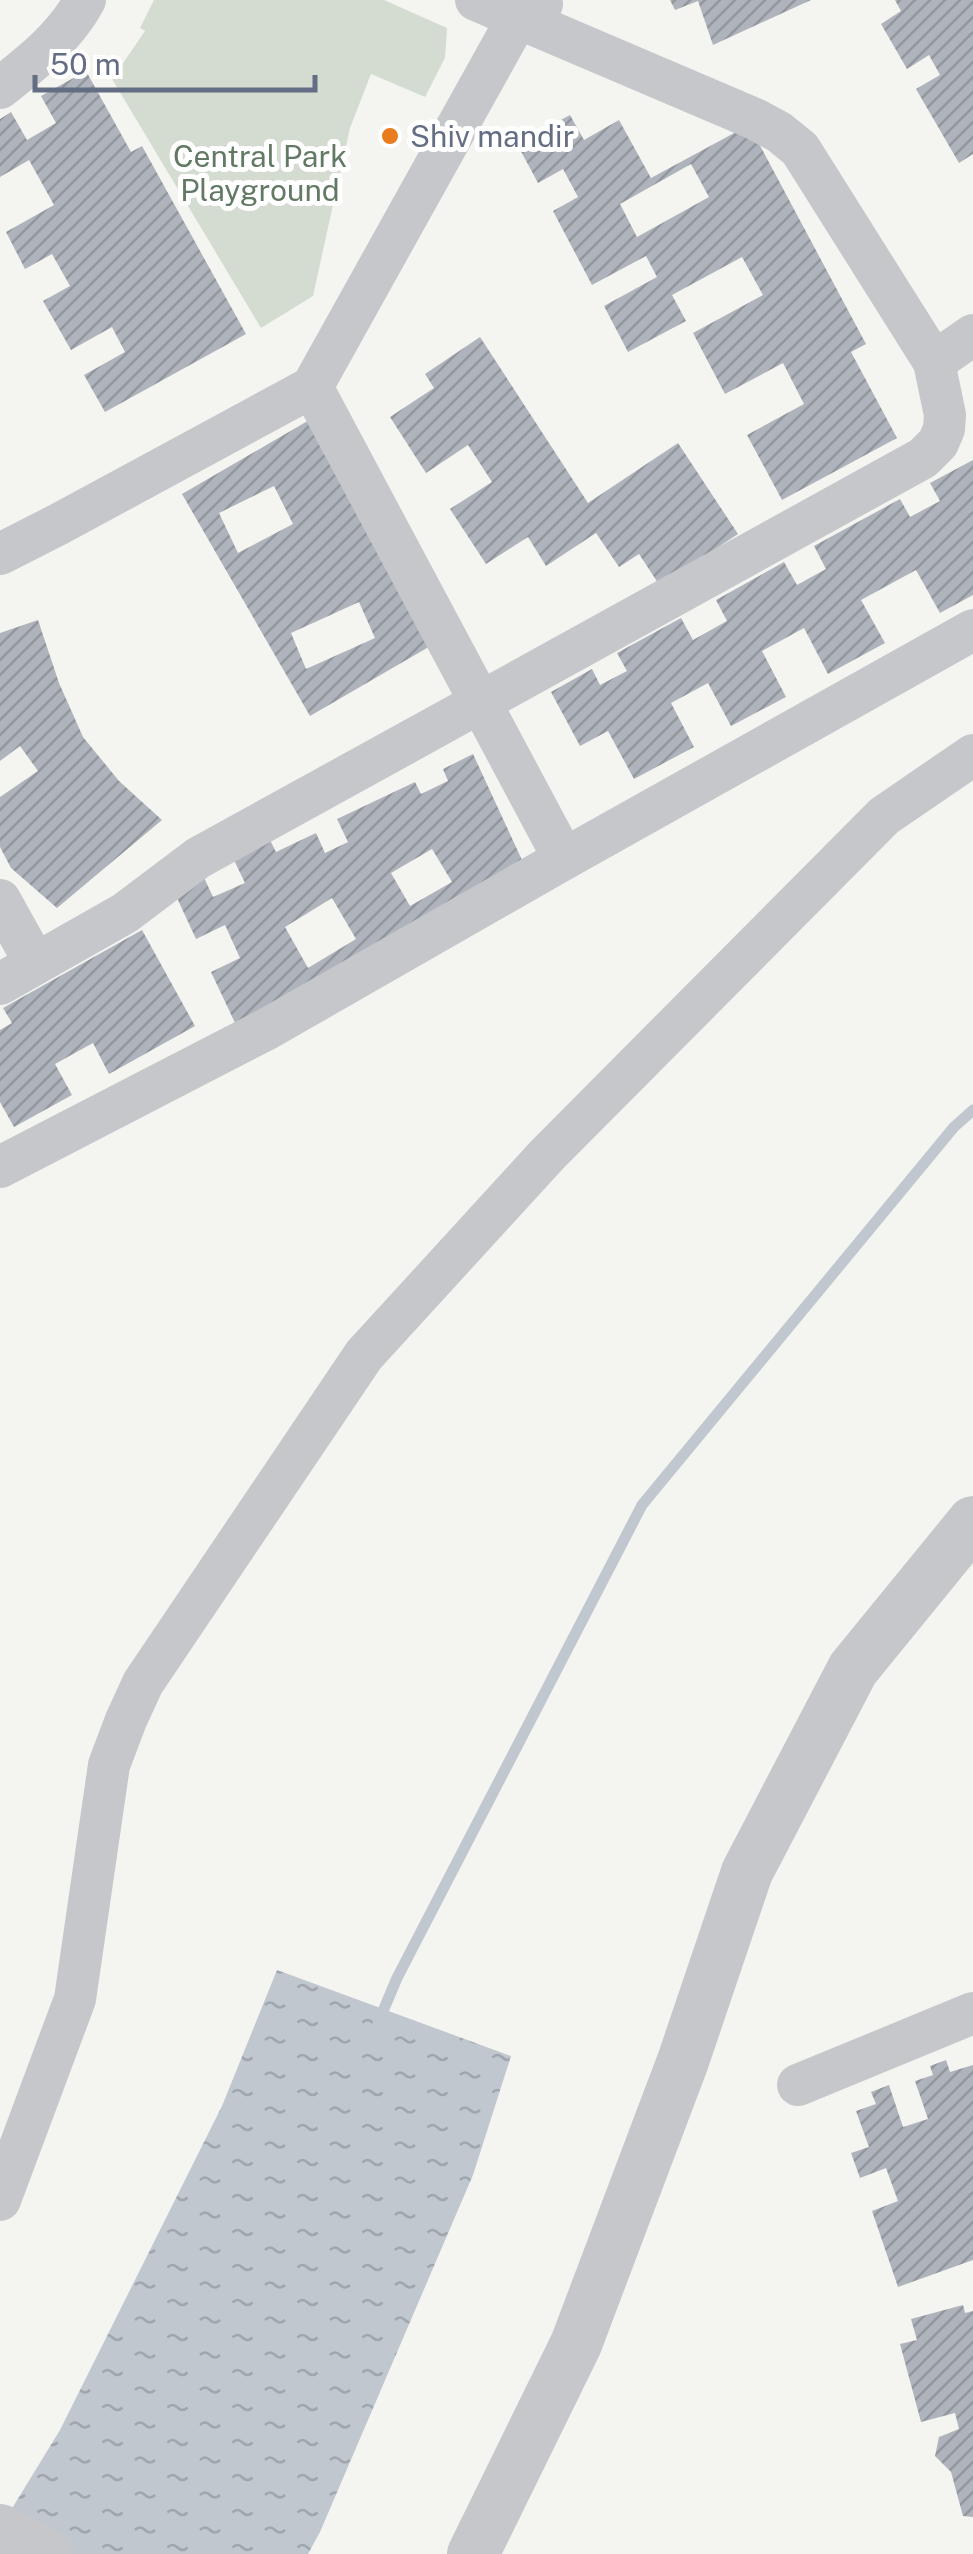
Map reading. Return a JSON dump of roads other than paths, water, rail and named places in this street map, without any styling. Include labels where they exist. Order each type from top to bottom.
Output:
[{"type":"street","points":[[0,88],[42,54],[78,14],[85,0]]},
{"type":"street","points":[[0,900],[18,974],[125,914],[198,858],[923,458],[938,443],[945,415],[934,362],[800,150],[755,119],[532,10],[476,0]]},
{"type":"street","points":[[0,554],[312,387],[532,10]]},
{"type":"street","points":[[934,362],[973,335]]},
{"type":"street","points":[[312,387],[564,859]]},
{"type":"street","points":[[0,1168],[267,1028],[973,630]]},
{"type":"street","points":[[0,2200],[75,1998],[110,1765],[142,1683],[364,1356],[548,1155],[884,816],[973,755]]},
{"type":"street","points":[[474,2554],[576,2344],[682,2062],[747,1872],[853,1668],[973,1522]]},
{"type":"street","points":[[798,2085],[973,2013]]},
{"type":"street","points":[[0,2530],[47,2554]]},
{"type":"water","points":[[277,1970],[511,2056],[473,2175],[320,2532],[308,2554],[0,2554],[0,2528],[60,2430],[222,2106]]},
{"type":"waterway","points":[[378,2023],[397,1978],[642,1505],[954,1127],[973,1110]]},
{"type":"place","name":"Shiv mandir","points":[[390,136]]},
{"type":"park label","name":"Central Park Playground","points":[[260,173]]}]
